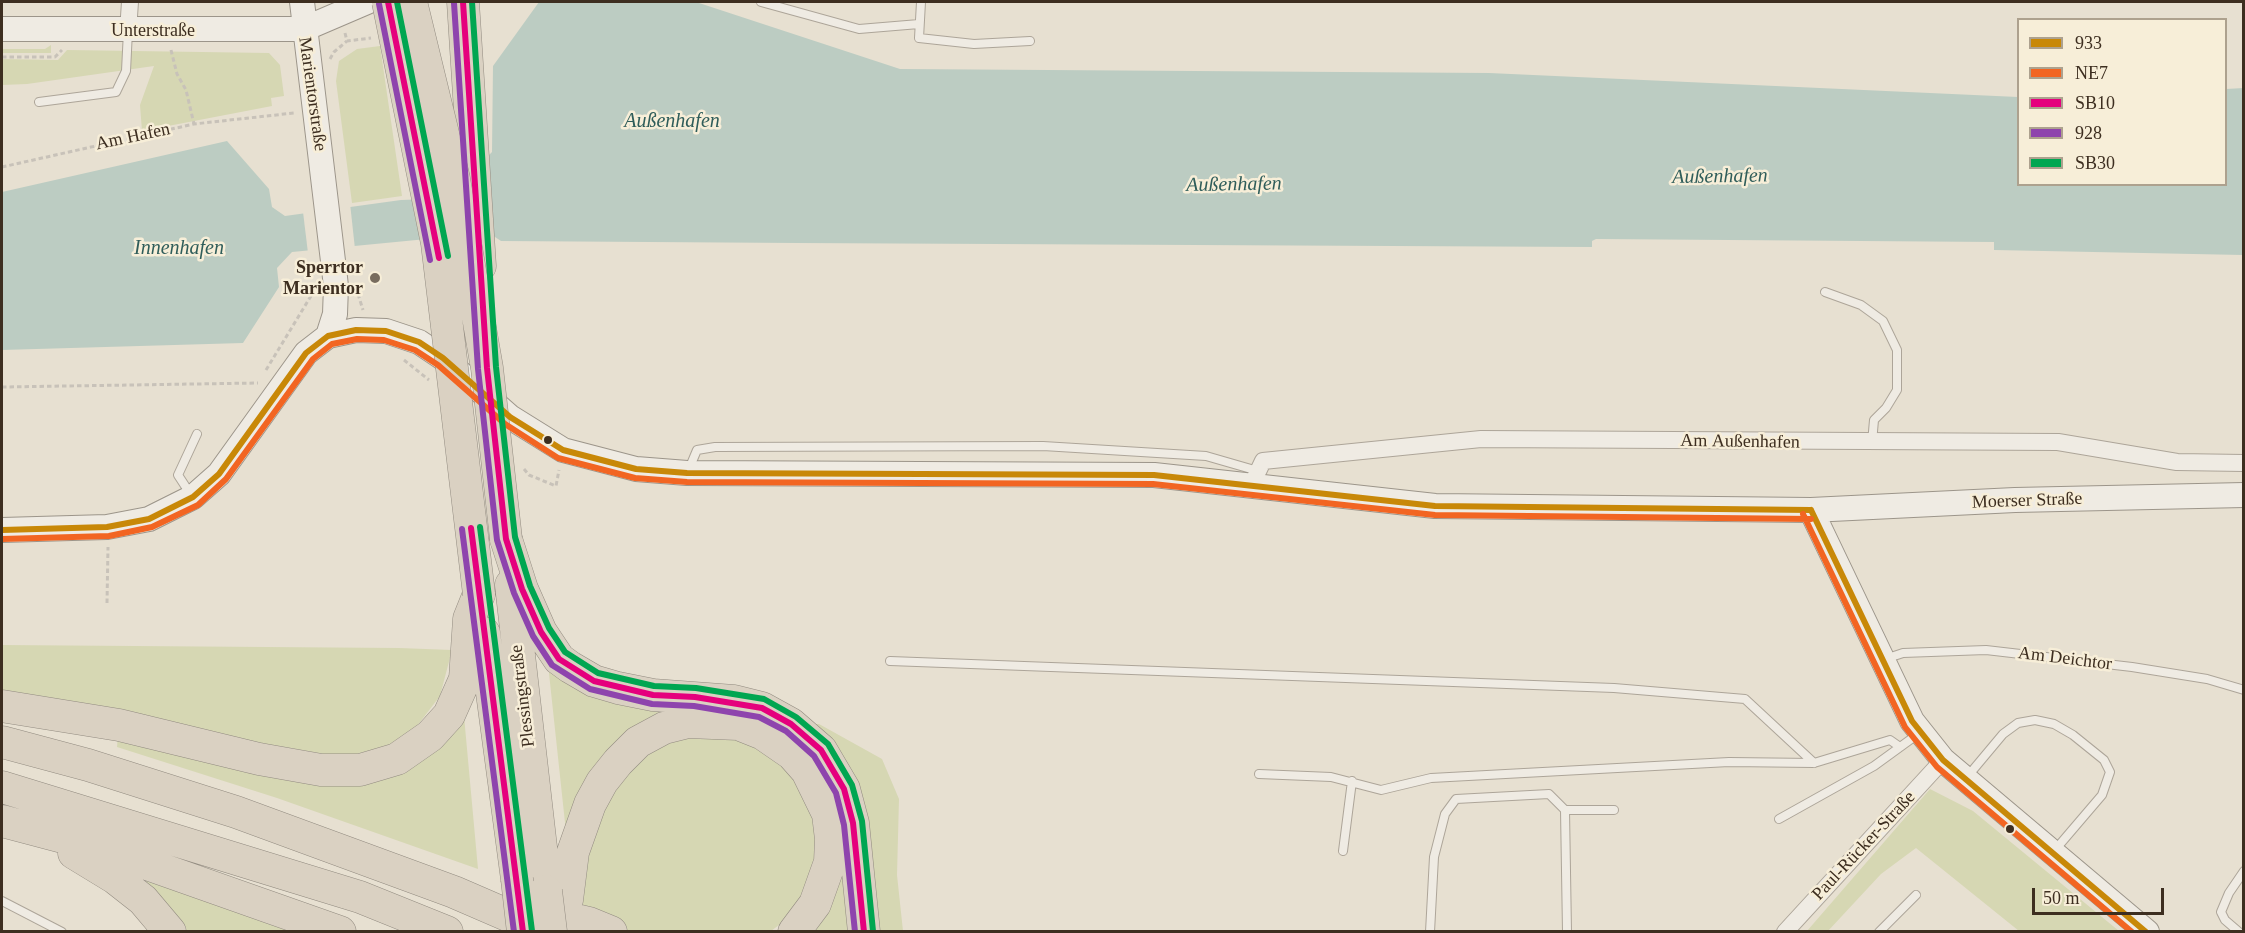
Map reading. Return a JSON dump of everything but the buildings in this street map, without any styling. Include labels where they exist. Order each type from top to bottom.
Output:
[{"type":"highway","points":[[2,706],[118,725],[259,759],[321,770],[360,770],[397,759],[430,736],[477,678],[469,619],[479,594],[437,243],[388,2]]},
{"type":"highway","points":[[411,2],[415,128]]},
{"type":"highway","name":"Plessingstraße","points":[[411,2],[454,179],[487,368],[520,673],[556,895],[551,932]]},
{"type":"highway","points":[[463,2],[487,368]]},
{"type":"highway","points":[[506,539],[522,589],[541,632],[559,659],[570,667],[594,681],[618,688],[653,695],[734,702],[762,708],[791,724],[820,750],[844,789],[853,823],[864,932]]},
{"type":"highway","name":"Plessingstraße","points":[[477,678],[517,879],[523,932]]},
{"type":"highway","points":[[562,932],[556,895],[590,804],[602,782],[638,742],[664,728],[688,722],[738,724],[763,734],[792,754],[807,771],[828,814],[831,839],[830,862],[815,904],[794,932]]},
{"type":"highway","points":[[2,742],[88,765],[236,812],[454,892],[544,932]]},
{"type":"highway","points":[[2,788],[360,897],[447,932]]},
{"type":"highway","points":[[13,824],[83,857],[115,878],[143,900],[170,932]]},
{"type":"highway","points":[[13,824],[93,845],[340,932]]},
{"type":"highway","points":[[454,892],[589,923],[611,932]]},
{"type":"street","points":[[128,31],[129,2]]},
{"type":"street","name":"Marientorstraße","points":[[302,2],[335,284],[335,314],[328,336]]},
{"type":"street","points":[[304,29],[367,2]]},
{"type":"street","name":"Unterstraße","points":[[2,29],[128,31],[304,29]]},
{"type":"street","name":"Moerser Straße","points":[[328,336],[356,330],[386,332],[419,342],[443,358],[510,417],[563,450],[636,470],[687,473],[1154,475],[1255,478],[1435,506],[1811,510],[2015,500],[2244,495]]},
{"type":"street","points":[[2,530],[107,527],[149,519],[193,497],[219,474],[306,353],[328,336]]},
{"type":"street","name":"Am Außenhafen","points":[[1255,478],[1263,461],[1481,439],[1872,443],[2058,442],[2177,462],[2244,463]]},
{"type":"street","points":[[1811,510],[1912,721],[1920,732],[1943,760],[1965,780],[2147,932]]},
{"type":"street","name":"Paul-Rücker-Straße","points":[[1785,932],[1943,760]]},
{"type":"lane","points":[[761,2],[859,29],[919,24]]},
{"type":"lane","points":[[921,2],[919,38],[974,44],[1030,41]]},
{"type":"lane","points":[[39,102],[116,92],[126,71],[128,31]]},
{"type":"lane","points":[[1825,292],[1861,305],[1883,321],[1898,350],[1897,390],[1886,408],[1874,420],[1872,443]]},
{"type":"lane","points":[[193,497],[178,475],[196,434]]},
{"type":"lane","name":"Am Deichtor","points":[[1884,659],[1903,653],[1986,650],[2132,667],[2206,679],[2244,690]]},
{"type":"lane","points":[[890,661],[1614,688],[1745,699],[1814,763]]},
{"type":"lane","points":[[1965,780],[2003,734],[2018,723],[2035,720],[2054,724],[2073,735],[2096,754],[2110,772],[2109,783],[2102,795],[2052,853]]},
{"type":"lane","points":[[1779,819],[1874,766],[1920,732]]},
{"type":"lane","points":[[1259,774],[1331,777],[1381,790],[1431,778],[1729,762],[1814,763],[1890,740],[1900,747]]},
{"type":"lane","points":[[1343,851],[1352,781]]},
{"type":"lane","points":[[1430,932],[1434,857],[1444,814],[1456,799],[1549,794],[1565,810],[1567,932]]},
{"type":"lane","points":[[1565,810],[1614,810]]},
{"type":"lane","points":[[2240,932],[2225,920],[2221,912],[2229,893],[2244,871]]},
{"type":"lane","points":[[1879,932],[1917,895]]},
{"type":"lane","points":[[2,901],[62,932]]},
{"type":"path","points":[[171,50],[177,74],[186,90],[194,124]]},
{"type":"path","name":"Am Hafen","points":[[2,167],[194,124],[294,113]]},
{"type":"path","points":[[2,387],[258,383]]},
{"type":"path","points":[[107,603],[108,546]]},
{"type":"green space","points":[[51,45],[51,53],[2,53],[2,49],[45,49]]},
{"type":"green space","points":[[380,46],[402,196],[352,203],[336,81],[339,61],[357,49]]},
{"type":"green space","points":[[67,50],[269,53],[280,65],[284,96],[271,98],[272,106],[142,131],[140,105],[154,66],[27,84],[2,85],[2,59],[58,60]]},
{"type":"green space","points":[[2,645],[452,650],[440,696],[417,726],[391,745],[357,754],[323,754],[260,743],[120,710],[2,690]]},
{"type":"green space","points":[[548,664],[691,713],[566,832]]},
{"type":"green space","points":[[464,716],[478,869],[277,798],[117,747],[118,736],[321,780]]},
{"type":"green space","points":[[814,724],[819,724],[882,759],[899,799],[897,875],[903,931],[876,931],[863,799],[853,775]]},
{"type":"green space","points":[[716,734],[753,744],[784,765],[804,793],[816,823],[817,859],[808,890],[787,919],[771,931],[626,931],[581,911],[581,885],[586,855],[611,795],[632,766],[658,748],[686,737]]},
{"type":"green space","points":[[825,770],[856,931],[806,931],[826,903]]},
{"type":"green space","points":[[1930,789],[1973,811],[2119,931],[2019,931],[1916,848],[1881,874],[1828,931],[1807,931]]},
{"type":"green space","points":[[127,870],[308,931],[183,931]]},
{"type":"water","name":"Außenhafen","points":[[539,2],[696,2],[900,69],[1489,73],[2017,97],[2017,186],[2227,186],[2227,89],[2244,88],[2243,255],[1994,250],[1994,242],[1596,239],[1592,241],[1592,247],[797,243],[501,241],[489,233],[292,252],[277,268],[279,287],[243,343],[2,350],[2,192],[227,141],[269,189],[272,207],[285,216],[401,200],[485,197],[491,192],[489,155],[492,152],[493,66]]},
{"type":"pier","points":[[350,203],[355,249],[308,253],[303,212]]},
{"type":"transit line","name":"SB10","points":[[388,2],[439,258]]},
{"type":"transit line","name":"SB30","points":[[397,2],[448,256]]},
{"type":"transit line","name":"SB10","points":[[463,2],[487,368],[506,539],[522,589],[541,632],[559,659],[594,681],[653,695],[695,697],[762,708],[791,724],[821,750],[844,789],[853,823],[864,932]]},
{"type":"transit line","name":"SB30","points":[[472,2],[496,367],[515,537],[530,586],[549,628],[565,652],[598,673],[654,686],[696,688],[764,699],[796,717],[828,744],[852,785],[862,821],[873,931]]},
{"type":"transit line","name":"928","points":[[454,3],[478,369],[497,540],[514,593],[533,636],[552,665],[590,689],[652,704],[694,706],[759,717],[786,731],[814,756],[836,793],[844,825],[855,932]]},
{"type":"transit line","name":"928","points":[[379,4],[430,260]]},
{"type":"transit line","name":"933","points":[[2,530],[107,527],[149,519],[193,497],[219,474],[306,353],[328,336],[356,330],[386,331],[419,342],[443,358],[510,417],[563,450],[636,469],[687,473],[1154,475],[1435,506],[1811,510]]},
{"type":"transit line","name":"NE7","points":[[2,539],[109,536],[152,527],[198,505],[226,479],[313,359],[332,344],[357,339],[384,340],[415,350],[438,365],[505,424],[558,458],[635,478],[687,482],[1153,484],[1435,515],[1811,519]]},
{"type":"transit line","name":"933","points":[[1811,510],[1912,721],[1943,760],[2146,932]]},
{"type":"transit line","name":"NE7","points":[[1803,514],[1905,727],[1937,767],[2132,932]]},
{"type":"transit line","name":"SB30","points":[[480,527],[532,931]]},
{"type":"transit line","name":"SB10","points":[[471,528],[523,932]]},
{"type":"transit line","name":"928","points":[[462,529],[514,932]]},
{"type":"place","name":"Sperrtor Marientor","points":[[375,278]]},
{"type":"water label","name":"Innenhafen","points":[[179,249]]}]
